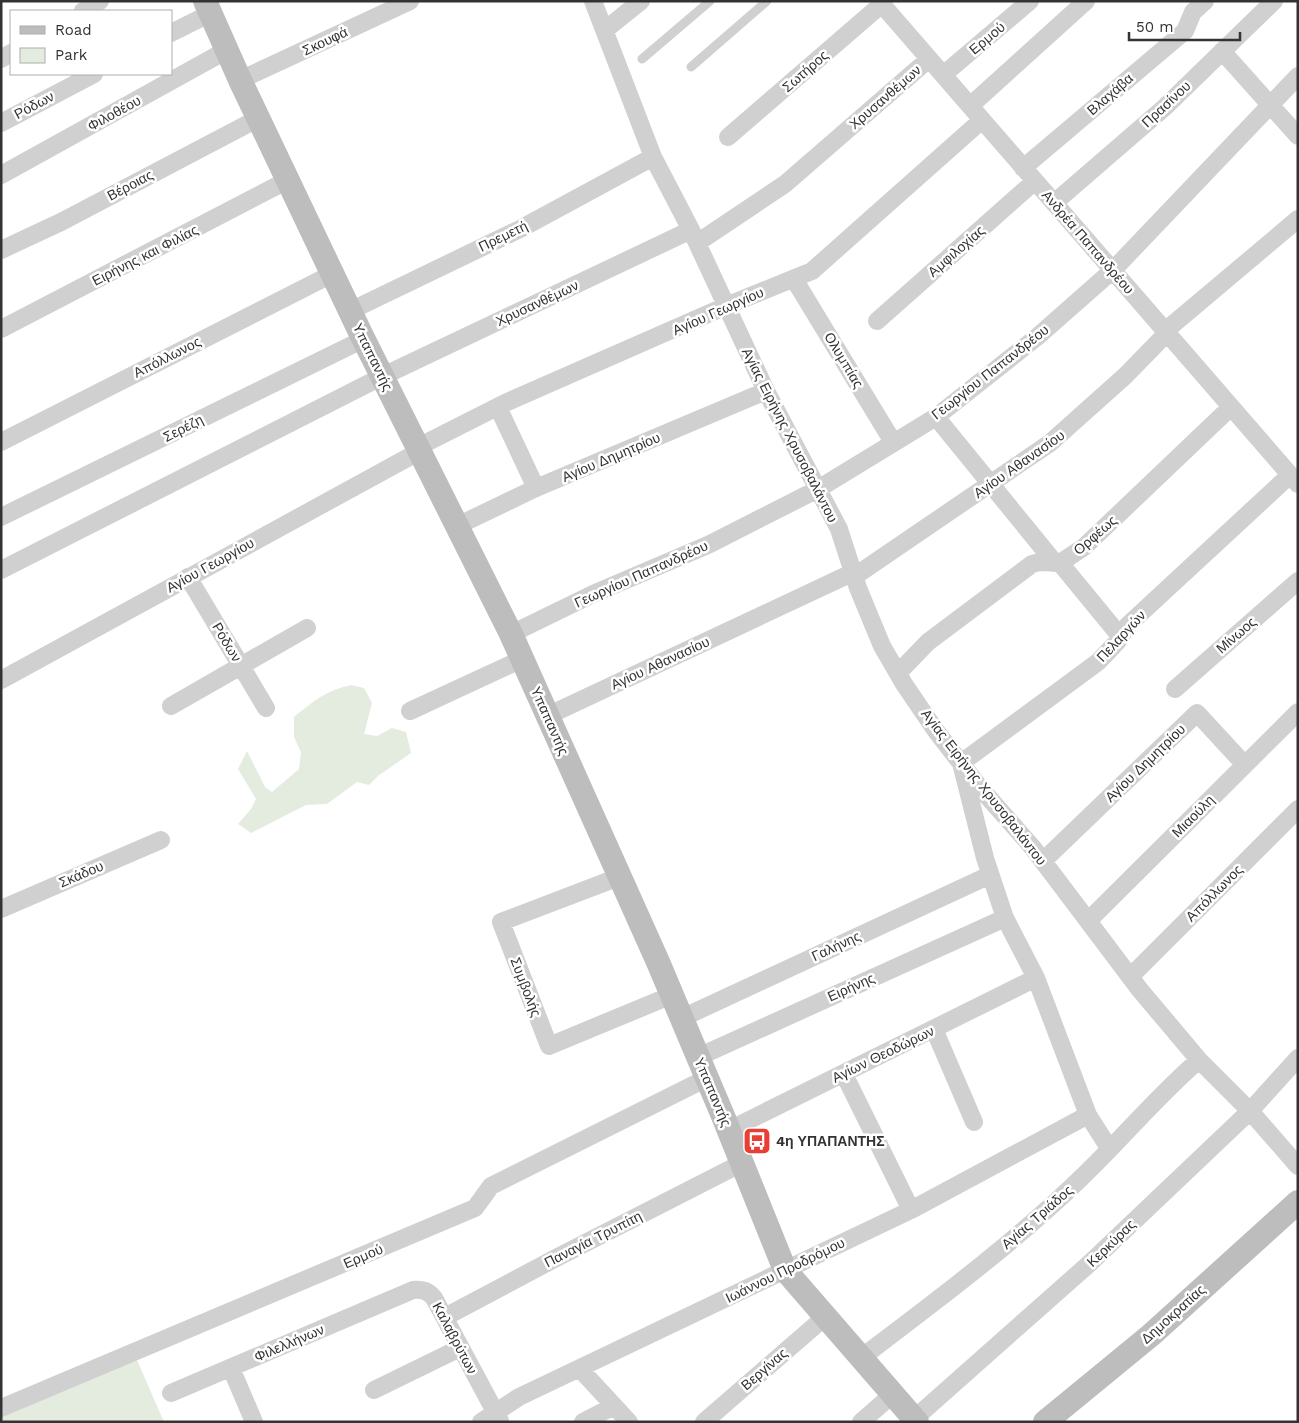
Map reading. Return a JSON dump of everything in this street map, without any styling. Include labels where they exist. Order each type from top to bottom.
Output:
[{"type":"street","points":[[85,10],[100,1]]},
{"type":"street","name":"Σκουφά","points":[[240,80],[410,1]]},
{"type":"street","name":"Αγίας Ειρήνης Χρυσοβαλάντου","points":[[594,1],[654,157],[694,236],[766,392],[838,529],[882,646],[898,673],[936,731],[1043,861],[1130,977],[1199,1060],[1250,1112],[1298,1166]]},
{"type":"street","points":[[605,30],[641,1]]},
{"type":"street","name":"Ερμού","points":[[943,75],[1030,1]]},
{"type":"street","points":[[970,106],[1086,1]]},
{"type":"street","name":"Βλαχάβα","points":[[1024,168],[1185,31],[1191,17],[1205,1]]},
{"type":"street","name":"Πρασίνου","points":[[1054,202],[1165,107],[1274,1]]},
{"type":"street","name":"Ανδρέα Παπανδρέου","points":[[880,3],[1294,479]]},
{"type":"street","name":"Σωτήρος","points":[[728,137],[880,3]]},
{"type":"street","points":[[172,32],[207,4]]},
{"type":"street","name":"Υπαπαντής","points":[[207,4],[240,80],[332,274],[511,634],[682,1018],[729,1130],[784,1270],[915,1420]]},
{"type":"street","name":"Φιλοθέου","points":[[1,175],[227,50]]},
{"type":"street","points":[[1222,51],[1270,107],[1298,136]]},
{"type":"street","name":"Χρυσανθέμων","points":[[1,570],[383,376],[694,236],[785,184],[929,59]]},
{"type":"street","name":"Ρόδων","points":[[1,122],[92,75]]},
{"type":"street","name":"Γεωργίου Παπανδρέου","points":[[511,634],[593,594],[710,544],[818,489],[936,417],[1037,336],[1113,270],[1298,76]]},
{"type":"street","name":"Βέροιας","points":[[1,250],[60,222],[259,118]]},
{"type":"street","name":"Αγίου Γεωργίου","points":[[1,680],[498,407],[726,306],[812,271],[982,120]]},
{"type":"street","name":"Πρεμετή","points":[[350,311],[520,229],[654,157]]},
{"type":"street","name":"Ειρήνης και Φιλίας","points":[[1,330],[288,180]]},
{"type":"street","name":"Αμφιλοχίας","points":[[877,321],[1035,181]]},
{"type":"street","name":"Αγίου Αθανασίου","points":[[547,716],[855,574],[991,483],[1070,426],[1166,332],[1298,219]]},
{"type":"street","name":"Απόλλωνος","points":[[1,442],[332,274]]},
{"type":"street","name":"Ολυμπίας","points":[[794,279],[893,442]]},
{"type":"street","name":"Σερέζη","points":[[1,517],[364,339]]},
{"type":"street","name":"Αγίου Δημητρίου","points":[[457,526],[536,488],[766,392]]},
{"type":"street","points":[[498,407],[536,488]]},
{"type":"street","name":"Ορφέως","points":[[898,673],[928,642],[1032,564],[1040,562],[1058,563],[1084,547],[1231,407]]},
{"type":"street","points":[[936,417],[1120,636]]},
{"type":"street","name":"Πελαργών","points":[[961,763],[1098,662],[1128,625],[1294,479]]},
{"type":"street","name":"Ρόδων","points":[[188,577],[266,708]]},
{"type":"street","name":"Μίνωος","points":[[1175,689],[1298,581]]},
{"type":"street","points":[[170,706],[307,628]]},
{"type":"street","points":[[410,711],[522,659]]},
{"type":"street","name":"Μιαούλη","points":[[1088,921],[1298,712]]},
{"type":"street","name":"Αγίου Δημητρίου","points":[[1043,861],[1197,713],[1245,765]]},
{"type":"street","points":[[961,763],[990,875],[1005,918],[1036,978],[1088,1115],[1109,1148]]},
{"type":"street","name":"Απόλλωνος","points":[[1130,977],[1298,809]]},
{"type":"street","name":"Σκάδου","points":[[1,909],[161,840]]},
{"type":"street","name":"Γαλήνης","points":[[682,1018],[990,875]]},
{"type":"street","name":"Συμβολής","points":[[619,877],[501,922],[549,1046],[672,995]]},
{"type":"street","name":"Ειρήνης","points":[[702,1068],[1005,918]]},
{"type":"street","name":"Αγίων Θεοδώρων","points":[[729,1130],[1036,978]]},
{"type":"street","points":[[934,1029],[974,1122]]},
{"type":"street","name":"Κερκύρας","points":[[915,1420],[1090,1264],[1250,1112],[1298,1058]]},
{"type":"street","name":"Αγίας Τριάδος","points":[[861,1358],[1035,1221],[1083,1177],[1165,1089],[1199,1060]]},
{"type":"street","name":"Ερμού","points":[[1,1408],[475,1208],[479,1205],[489,1187],[702,1068]]},
{"type":"street","points":[[844,1074],[911,1210]]},
{"type":"street","name":"Ιωάννου Προδρόμου","points":[[492,1418],[519,1396],[580,1369],[911,1210],[1088,1115]]},
{"type":"street","name":"Παναγία Τρυπίτη","points":[[445,1317],[564,1253],[742,1163]]},
{"type":"street","name":"Δημοκρατίας","points":[[1045,1422],[1151,1335],[1298,1202]]},
{"type":"street","name":"Καλαβρύτων","points":[[401,1297],[413,1290],[422,1289],[429,1292],[445,1317],[492,1418]]},
{"type":"street","name":"Φιλελλήνων","points":[[171,1394],[401,1297]]},
{"type":"street","name":"Βεργίνας","points":[[704,1422],[825,1316]]},
{"type":"street","points":[[374,1390],[460,1348]]},
{"type":"street","points":[[231,1368],[254,1422]]},
{"type":"street","points":[[580,1369],[629,1422]]},
{"type":"street","points":[[861,1422],[892,1394]]},
{"type":"street","points":[[583,1422],[614,1406]]},
{"type":"lane","points":[[642,59],[710,1]]},
{"type":"lane","points":[[691,67],[767,1]]},
{"type":"green space","points":[[351,685],[364,688],[372,703],[364,734],[377,736],[392,728],[406,732],[411,753],[378,776],[369,785],[357,782],[327,804],[306,805],[251,833],[238,824],[251,809],[256,799],[238,769],[247,751],[265,787],[272,792],[299,769],[301,752],[294,737],[294,717],[327,693]]},
{"type":"green space","points":[[137,1360],[164,1422],[1,1422],[1,1414]]},
{"type":"place","name":"4η ΥΠΑΠΑΝΤΗΣ","points":[[757,1141]]}]
